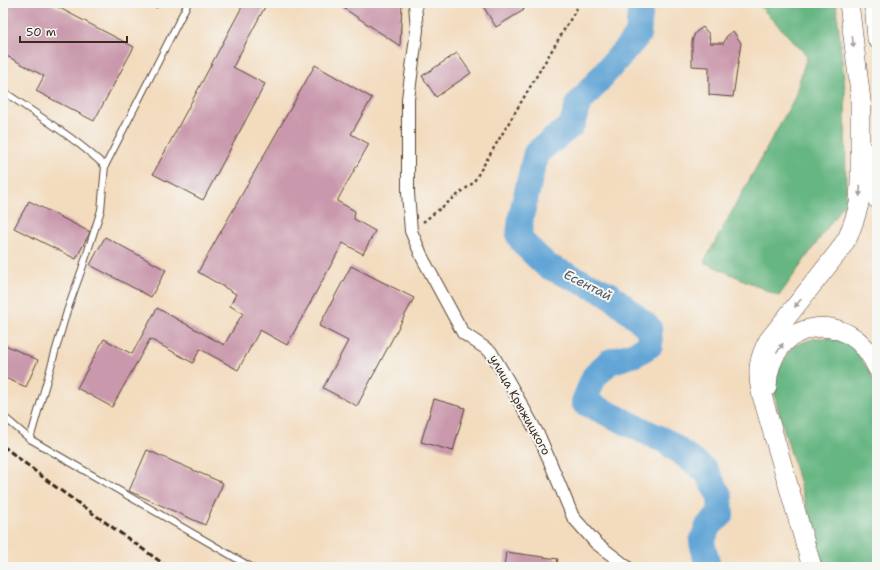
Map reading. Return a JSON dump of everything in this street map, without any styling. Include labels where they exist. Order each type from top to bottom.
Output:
[{"type":"main road","points":[[849,3],[860,96],[877,199]]},
{"type":"main road","points":[[874,3],[877,39]]},
{"type":"main road","points":[[812,567],[759,381],[759,363],[762,352],[768,341],[839,251],[848,237],[859,204],[860,96]]},
{"type":"main road","points":[[768,412],[767,384],[769,372],[775,356],[783,343],[795,334],[810,329],[827,328],[841,330],[860,341],[877,368]]},
{"type":"street","name":"улица Крыжицкого","points":[[416,3],[417,30],[408,99],[408,193],[411,231],[423,259],[463,333],[491,352],[507,378],[540,438],[573,517],[596,543],[627,567]]},
{"type":"lane","points":[[30,439],[67,311],[101,210],[105,166],[188,3]]},
{"type":"lane","points":[[3,91],[45,119],[93,155],[105,166]]},
{"type":"lane","points":[[3,416],[30,439],[251,567]]},
{"type":"path","points":[[411,231],[473,183],[580,3]]},
{"type":"green space","points":[[757,3],[836,3],[845,90],[846,201],[779,296],[704,262],[794,99],[807,56]]},
{"type":"green space","points":[[816,338],[830,338],[850,344],[870,371],[877,390],[877,567],[824,567],[778,409],[775,395],[775,384],[777,373],[788,352],[799,344]]},
{"type":"building","points":[[3,3],[50,3],[134,47],[94,121],[36,91],[44,76],[3,54]]},
{"type":"building","points":[[147,3],[159,3],[157,8]]},
{"type":"building","points":[[244,3],[267,3],[233,67],[265,84],[203,200],[153,174]]},
{"type":"building","points":[[336,3],[402,3],[400,46]]},
{"type":"building","points":[[481,3],[520,3],[524,10],[496,27]]},
{"type":"building","points":[[703,27],[709,34],[710,43],[724,43],[726,37],[733,31],[741,43],[733,97],[709,95],[709,67],[692,66],[692,41],[695,33]]},
{"type":"building","points":[[457,53],[471,73],[436,97],[422,76]]},
{"type":"building","points":[[315,65],[372,98],[351,134],[369,144],[337,201],[355,211],[354,219],[375,231],[363,254],[343,243],[287,345],[260,330],[238,370],[200,349],[193,363],[150,339],[112,407],[77,388],[104,339],[132,354],[157,308],[224,345],[243,313],[230,306],[236,294],[198,272]]},
{"type":"building","points":[[29,201],[90,232],[76,259],[14,228]]},
{"type":"building","points":[[105,237],[166,270],[151,297],[90,265]]},
{"type":"building","points":[[351,266],[414,298],[357,406],[323,388],[348,341],[319,326]]},
{"type":"building","points":[[3,344],[38,360],[26,387],[3,377]]},
{"type":"building","points":[[434,399],[465,408],[453,451],[421,442]]},
{"type":"building","points":[[147,450],[223,483],[205,525],[129,491]]},
{"type":"building","points":[[506,552],[558,559],[556,567],[504,567]]},
{"type":"waterway","name":"Есентай","points":[[641,3],[638,35],[578,104],[572,125],[536,153],[521,217],[519,236],[525,245],[547,266],[609,294],[649,328],[650,345],[635,354],[609,362],[594,377],[584,402],[667,442],[706,471],[720,497],[721,515],[708,526],[702,542],[708,567]]},
{"type":"railway","points":[[3,446],[53,485],[168,567]]}]
